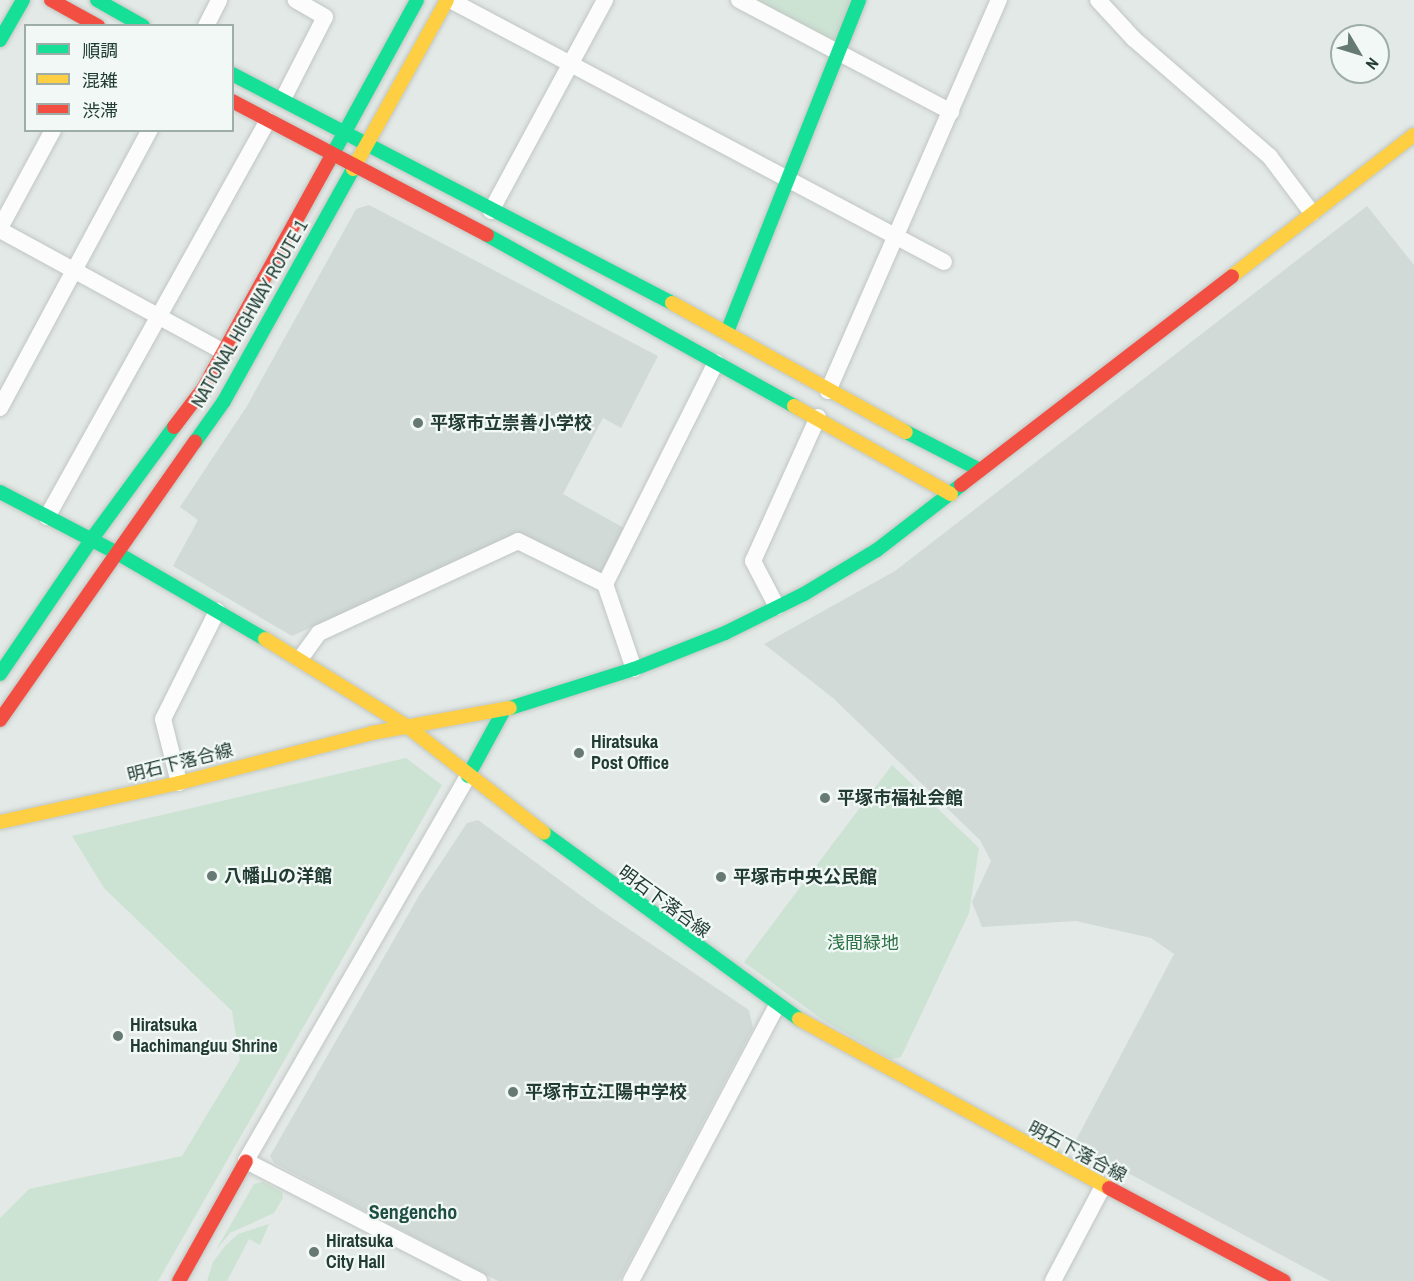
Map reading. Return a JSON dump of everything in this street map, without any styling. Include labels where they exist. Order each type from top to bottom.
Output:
[{"type":"main road","points":[[0,40],[23,0]]},
{"type":"main road","points":[[51,0],[94,24]]},
{"type":"main road","points":[[97,0],[139,24]]},
{"type":"main road","name":"NATIONAL HIGHWAY ROUTE 1","points":[[0,674],[91,540],[203,389],[417,0]]},
{"type":"main road","name":"NATIONAL HIGHWAY ROUTE 1","points":[[0,720],[5,708],[224,401],[448,0]]},
{"type":"main road","points":[[727,332],[859,0]]},
{"type":"main road","points":[[234,75],[368,143],[491,211],[727,332],[828,391],[980,470]]},
{"type":"main road","points":[[234,102],[818,417],[951,494]]},
{"type":"main road","points":[[0,492],[117,553],[300,659],[408,727],[504,710],[634,669],[725,633],[777,607],[877,550],[1414,135]]},
{"type":"main road","points":[[468,776],[504,710]]},
{"type":"main road","name":"明石下落合線","points":[[0,822],[179,783],[408,727],[468,776],[776,1007],[891,1075],[1284,1281]]},
{"type":"main road","points":[[179,1281],[246,1161]]},
{"type":"street","points":[[207,24],[219,0]]},
{"type":"street","points":[[283,99],[325,17],[296,0]]},
{"type":"street","points":[[448,0],[944,262]]},
{"type":"street","points":[[491,211],[605,0]]},
{"type":"street","points":[[739,0],[951,112]]},
{"type":"street","points":[[828,391],[999,0]]},
{"type":"street","points":[[1098,0],[1134,39],[1270,157],[1312,213]]},
{"type":"street","points":[[47,517],[161,317],[268,120]]},
{"type":"street","points":[[52,132],[0,229],[224,352]]},
{"type":"street","points":[[0,408],[149,132]]},
{"type":"street","points":[[605,584],[716,362]]},
{"type":"street","points":[[777,607],[753,561],[818,417]]},
{"type":"street","points":[[300,659],[319,633],[518,541],[605,584],[634,669]]},
{"type":"street","points":[[179,783],[163,719],[217,611]]},
{"type":"street","points":[[468,776],[246,1161],[479,1281]]},
{"type":"street","points":[[631,1281],[776,1007]]},
{"type":"street","points":[[1053,1281],[1103,1186]]},
{"type":"shaded area","name":"平塚市立崇善小学校","points":[[369,205],[658,356],[621,428],[603,418],[563,494],[624,528],[604,570],[598,574],[518,534],[292,636],[173,566],[198,520],[180,507],[247,406],[356,209]]},
{"type":"shaded area","points":[[1367,206],[1414,265],[1414,1281],[1330,1281],[1074,1144],[1174,954],[1151,938],[1076,921],[982,927],[972,902],[991,861],[980,840],[833,698],[764,644],[895,571]]},
{"type":"shaded area","name":"平塚市立江陽中学校","points":[[478,820],[599,909],[749,1010],[753,1028],[619,1281],[498,1281],[274,1163],[270,1156],[420,894],[467,823]]},
{"type":"green space","points":[[752,0],[853,0],[835,46]]},
{"type":"green space","points":[[406,758],[442,785],[158,1281],[0,1281],[0,1218],[29,1189],[182,1156],[240,1060],[232,1011],[104,888],[72,836]]},
{"type":"green space","name":"浅間緑地","points":[[892,765],[979,848],[969,913],[901,1057],[891,1059],[823,1020],[744,962]]},
{"type":"green space","points":[[263,1182],[282,1192],[283,1198],[274,1213],[230,1233],[216,1250],[254,1184]]},
{"type":"green space","points":[[269,1224],[260,1245],[249,1239],[227,1281],[207,1281],[213,1262],[238,1234]]},
{"type":"traffic: fast","points":[[0,40],[23,0]]},
{"type":"traffic: fast","points":[[97,0],[139,24]]},
{"type":"traffic: fast","points":[[329,161],[417,0]]},
{"type":"traffic: fast","points":[[727,332],[859,0]]},
{"type":"traffic: fast","points":[[234,75],[672,303]]},
{"type":"traffic: fast","points":[[195,442],[224,401],[353,169]]},
{"type":"traffic: fast","points":[[487,235],[794,406]]},
{"type":"traffic: fast","points":[[0,674],[91,540],[174,427]]},
{"type":"traffic: fast","points":[[906,432],[980,470]]},
{"type":"traffic: fast","points":[[510,708],[634,669],[725,633],[804,594],[877,550],[961,485]]},
{"type":"traffic: fast","points":[[0,492],[117,553],[265,639]]},
{"type":"traffic: fast","points":[[468,776],[504,710]]},
{"type":"traffic: fast","points":[[544,833],[799,1019]]},
{"type":"traffic: slow","points":[[353,169],[447,0]]},
{"type":"traffic: slow","points":[[1232,276],[1414,135]]},
{"type":"traffic: slow","points":[[672,303],[906,432]]},
{"type":"traffic: slow","points":[[794,406],[951,494]]},
{"type":"traffic: slow","points":[[265,639],[408,727],[544,833]]},
{"type":"traffic: slow","points":[[0,822],[179,783],[372,733],[510,708]]},
{"type":"traffic: slow","points":[[799,1019],[1109,1188]]},
{"type":"traffic: jam","points":[[51,0],[94,24]]},
{"type":"traffic: jam","points":[[234,102],[487,235]]},
{"type":"traffic: jam","points":[[174,427],[203,389],[329,161]]},
{"type":"traffic: jam","points":[[961,485],[1232,276]]},
{"type":"traffic: jam","points":[[0,720],[195,442]]},
{"type":"traffic: jam","points":[[179,1281],[246,1161]]},
{"type":"traffic: jam","points":[[1109,1188],[1284,1281]]},
{"type":"place","name":"平塚市立崇善小学校","points":[[418,423]]},
{"type":"place","name":"Hiratsuka Post Office","points":[[579,753]]},
{"type":"place","name":"平塚市福祉会館","points":[[825,798]]},
{"type":"place","name":"八幡山の洋館","points":[[212,876]]},
{"type":"place","name":"平塚市中央公民館","points":[[721,877]]},
{"type":"place","name":"Hiratsuka Hachimanguu Shrine","points":[[118,1036]]},
{"type":"place","name":"平塚市立江陽中学校","points":[[513,1092]]},
{"type":"place","name":"Hiratsuka City Hall","points":[[314,1252]]},
{"type":"district","name":"Sengencho","points":[[413,1211]]}]
